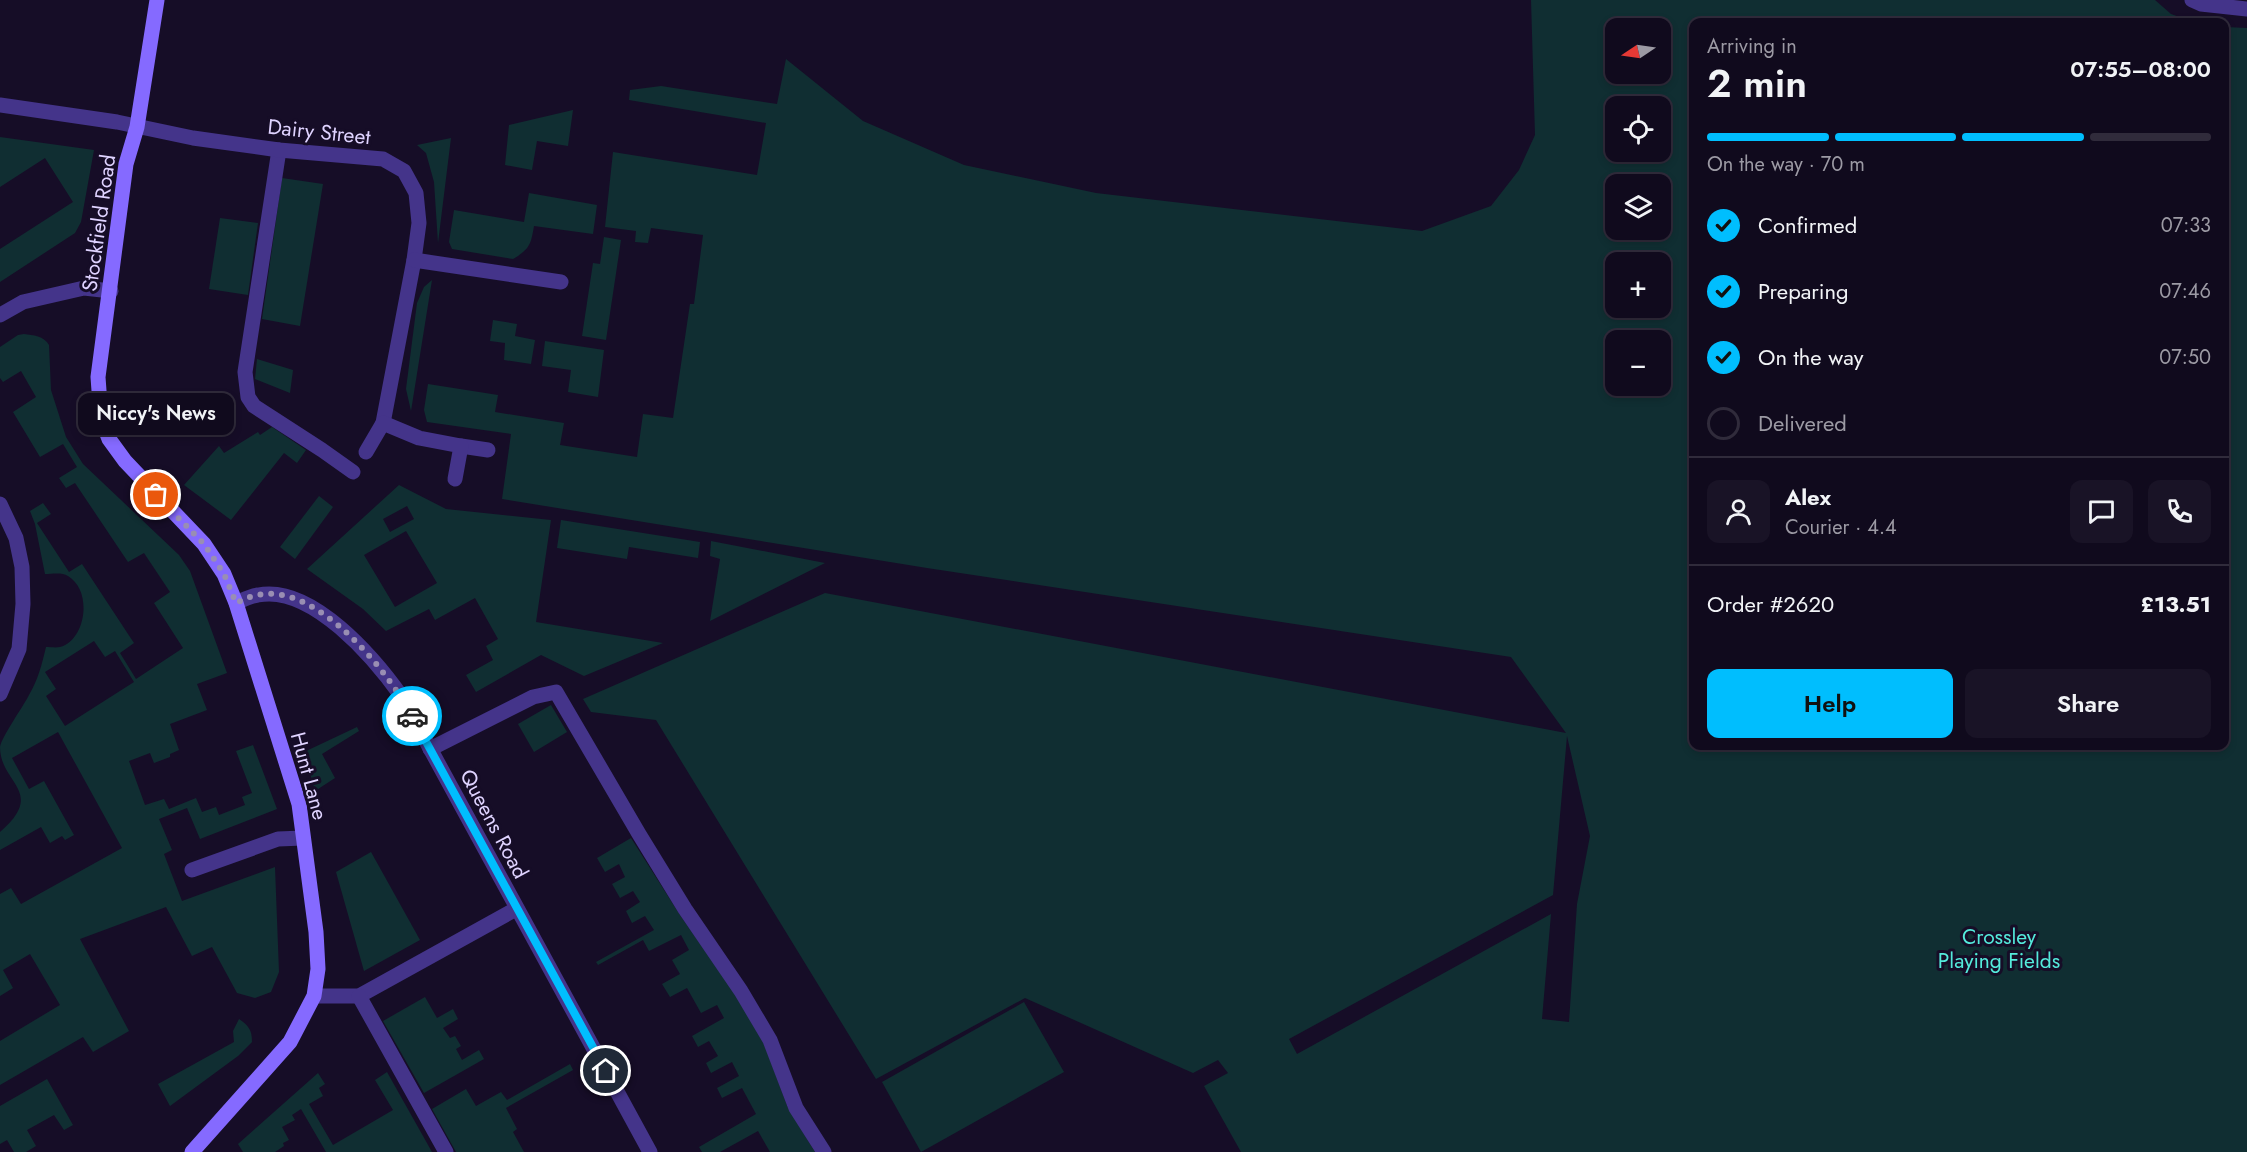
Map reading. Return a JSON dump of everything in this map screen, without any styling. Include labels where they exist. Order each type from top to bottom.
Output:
[{"type":"street","name":"Stockfield Road","points":[[101,418],[98,377],[126,164],[137,127],[157,0]]},
{"type":"street","points":[[2192,0],[2201,4],[2247,9]]},
{"type":"street","name":"Dairy Street","points":[[0,105],[193,138],[279,150],[383,159],[404,171],[416,193],[419,222],[414,260],[383,423],[366,452]]},
{"type":"street","points":[[279,150],[245,372],[248,397],[254,406],[353,472]]},
{"type":"street","points":[[414,260],[561,282]]},
{"type":"street","points":[[0,315],[23,302],[84,288],[111,291]]},
{"type":"street","name":"Hunt Lane","points":[[101,418],[109,439],[125,461],[204,544],[224,574],[236,603],[299,804],[316,932],[318,969],[314,996],[290,1042],[195,1151]]},
{"type":"street","points":[[383,423],[420,438],[488,450]]},
{"type":"street","points":[[455,479],[460,446]]},
{"type":"street","points":[[0,504],[16,537],[22,567],[23,604],[19,648],[0,694]]},
{"type":"street","name":"Queens Road","points":[[236,603],[259,594],[288,596],[314,608],[341,628],[370,655],[388,677],[402,697],[650,1152]]},
{"type":"street","points":[[430,749],[533,697],[556,692],[685,909],[741,991],[764,1030],[796,1108],[824,1152]]},
{"type":"street","points":[[192,870],[278,839],[303,838]]},
{"type":"street","points":[[314,996],[359,996],[516,909]]},
{"type":"street","points":[[359,996],[446,1152]]},
{"type":"green space","name":"Crossley Playing Fields","points":[[1531,0],[2155,0],[2171,14],[2182,18],[1689,18],[1689,750],[2229,750],[2229,27],[2247,28],[2247,1152],[1241,1152],[1204,1086],[1228,1073],[1218,1060],[1193,1073],[1025,998],[876,1079],[656,720],[591,712],[583,699],[825,593],[1566,733],[1511,657],[927,568],[502,499],[511,434],[427,422],[424,410],[428,384],[498,395],[495,412],[564,423],[560,445],[637,457],[643,414],[673,418],[690,304],[694,304],[703,235],[651,228],[648,243],[635,242],[636,231],[605,227],[613,152],[757,175],[766,123],[629,100],[630,90],[661,86],[777,104],[786,59],[863,121],[964,165],[1096,193],[1422,231],[1491,206],[1519,170],[1535,135]],"holes":[[[1567,736],[1590,836],[1577,904],[1569,1022],[1542,1019],[1551,914],[1297,1054],[1289,1039],[1553,895]]]},
{"type":"green space","points":[[573,110],[568,146],[537,141],[532,170],[505,165],[509,125]]},
{"type":"green space","points":[[0,137],[94,150],[81,222],[75,233],[0,282],[0,249],[73,202],[45,158],[0,187]]},
{"type":"green space","points":[[451,138],[438,243],[434,182],[426,153],[417,145]]},
{"type":"green space","points":[[282,178],[323,184],[300,326],[262,319]]},
{"type":"green space","points":[[529,193],[597,205],[593,234],[534,226],[529,246],[513,259],[452,249],[449,242],[454,210],[524,222]]},
{"type":"green space","points":[[220,218],[258,223],[248,295],[209,289]]},
{"type":"green space","points":[[604,237],[621,240],[606,340],[582,336],[593,263],[600,264]]},
{"type":"green space","points":[[432,280],[411,411],[406,389],[417,303],[424,287]]},
{"type":"green space","points":[[493,320],[517,324],[515,336],[535,340],[531,364],[504,360],[505,343],[490,341]]},
{"type":"green space","points":[[18,335],[38,336],[49,345],[51,390],[66,437],[83,464],[179,555],[190,571],[227,673],[197,684],[207,710],[170,724],[179,750],[170,754],[170,757],[154,763],[150,753],[129,761],[145,805],[164,799],[169,809],[196,798],[202,812],[216,807],[219,815],[245,805],[242,797],[252,793],[236,751],[253,745],[277,809],[200,839],[187,808],[159,819],[172,850],[164,854],[182,901],[275,867],[279,972],[271,992],[255,998],[237,993],[212,947],[192,956],[166,907],[80,939],[129,1031],[93,1052],[83,1037],[0,1085],[0,1041],[60,1005],[30,954],[3,970],[13,988],[0,996],[0,894],[11,888],[21,904],[122,848],[58,732],[12,758],[29,789],[44,781],[74,835],[65,840],[62,836],[50,843],[41,827],[0,850],[0,832],[20,807],[21,797],[2,760],[0,747],[35,684],[46,647],[60,647],[69,643],[81,625],[83,614],[81,592],[76,583],[66,575],[45,574],[35,524],[30,511],[43,503],[51,514],[37,523],[69,572],[82,564],[134,643],[120,653],[136,679],[183,648],[154,603],[170,592],[144,553],[128,562],[75,483],[66,488],[59,478],[77,467],[63,444],[40,457],[13,412],[36,397],[21,371],[3,382],[0,378],[0,347]],"holes":[[[94,641],[105,657],[115,651],[134,682],[65,726],[46,696],[56,689],[45,672]]]},
{"type":"green space","points":[[545,341],[604,350],[598,397],[568,392],[571,370],[542,366]]},
{"type":"green space","points":[[257,359],[293,370],[290,393],[255,379]]},
{"type":"green space","points":[[272,427],[306,450],[297,463],[284,453],[231,520],[184,485],[219,446],[224,453],[258,432],[260,435]]},
{"type":"green space","points":[[399,485],[446,509],[551,520],[536,622],[663,643],[584,676],[541,655],[476,692],[466,675],[493,660],[486,646],[498,639],[475,598],[435,620],[429,609],[386,631],[363,609],[307,569]],"holes":[[[407,506],[414,519],[390,532],[383,519]],[[406,531],[437,583],[395,607],[364,555]]]},
{"type":"green space","points":[[319,496],[333,507],[295,559],[280,547]]},
{"type":"green space","points":[[561,520],[700,542],[698,558],[629,547],[627,559],[557,548]]},
{"type":"green space","points":[[711,541],[825,563],[710,621],[720,559],[710,556]]},
{"type":"green space","points":[[551,705],[567,732],[534,752],[518,724]]},
{"type":"green space","points":[[357,727],[359,731],[322,754],[335,778],[315,791],[304,752]]},
{"type":"green space","points":[[631,838],[680,915],[735,994],[764,1044],[788,1108],[815,1152],[770,1152],[758,1131],[720,1152],[702,1152],[699,1147],[756,1114],[742,1088],[722,1098],[717,1088],[739,1076],[732,1062],[711,1073],[706,1063],[718,1056],[709,1041],[698,1047],[692,1036],[724,1018],[717,1005],[701,1013],[687,988],[670,997],[662,984],[680,974],[672,960],[689,950],[681,935],[649,951],[643,940],[598,965],[596,962],[654,930],[645,916],[632,923],[626,911],[640,902],[633,891],[620,898],[612,884],[625,877],[619,864],[605,872],[597,858]]},
{"type":"green space","points":[[371,852],[420,940],[364,971],[336,872]]},
{"type":"green space","points":[[425,997],[437,1018],[453,1009],[458,1019],[443,1028],[450,1038],[455,1036],[461,1046],[456,1049],[462,1060],[479,1050],[484,1059],[424,1093],[383,1021]]},
{"type":"green space","points":[[1024,1002],[1064,1072],[921,1152],[882,1082]]},
{"type":"green space","points":[[239,1019],[249,1029],[252,1042],[238,1056],[170,1106],[158,1084],[234,1042],[233,1031]]},
{"type":"green space","points":[[570,1064],[573,1070],[506,1108],[517,1129],[513,1132],[524,1152],[456,1152],[432,1109],[466,1089],[476,1106],[501,1092],[507,1100]]},
{"type":"green space","points":[[387,1072],[432,1152],[326,1152],[301,1109],[292,1115],[295,1120],[282,1127],[289,1140],[275,1152],[243,1152],[238,1144],[318,1073],[325,1084],[319,1088],[323,1096],[309,1104],[333,1145],[393,1110],[375,1080]]},
{"type":"green space","points":[[47,1079],[73,1125],[64,1130],[54,1115],[27,1130],[36,1146],[26,1152],[14,1152],[7,1140],[0,1144],[0,1106]]},
{"type":"way so far","points":[[156,495],[204,544],[224,574],[236,603],[259,594],[288,596],[314,608],[341,628],[370,655],[402,697],[412,716]]},
{"type":"place","name":"Niccy's News","points":[[156,495]]},
{"type":"route","points":[[412,716],[606,1071]]}]
